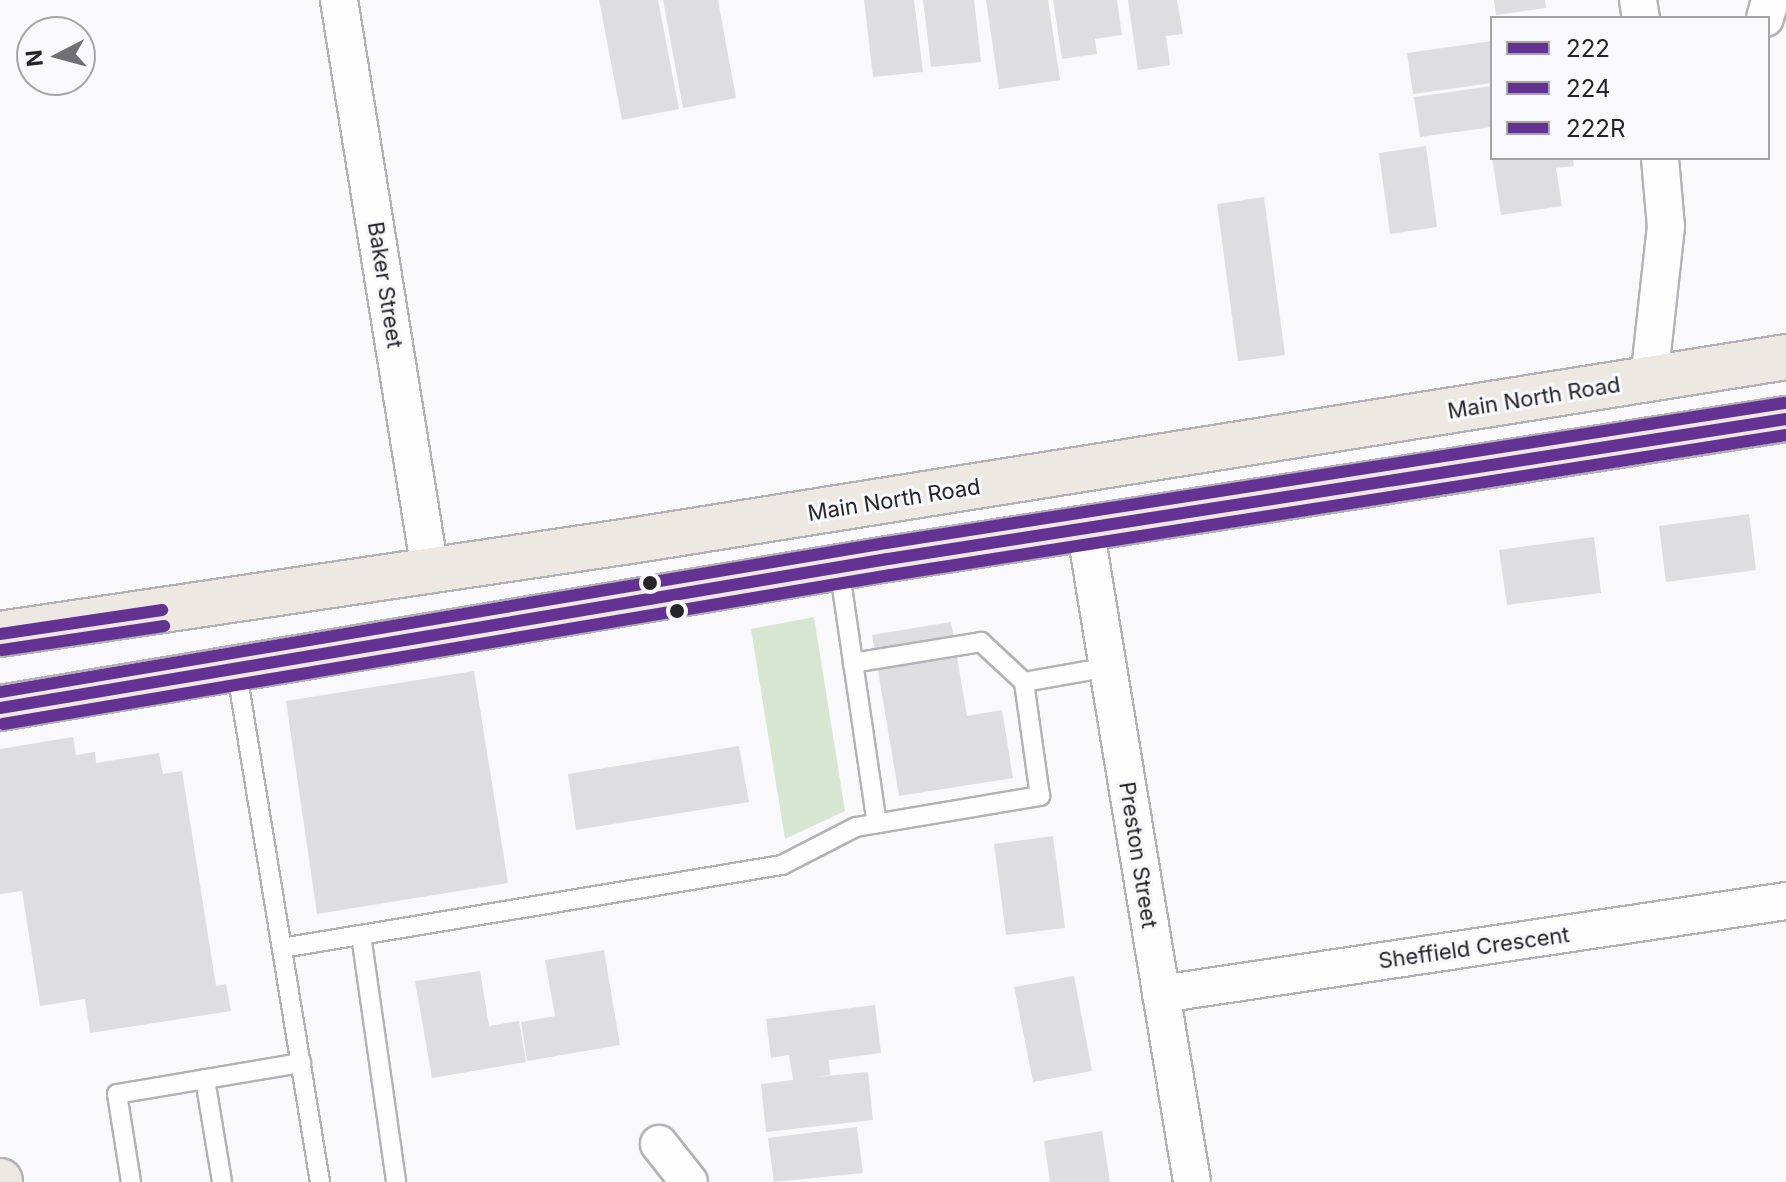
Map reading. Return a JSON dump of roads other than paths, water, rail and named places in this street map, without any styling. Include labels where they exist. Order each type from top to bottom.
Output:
[{"type":"highway","name":"Main North Road","points":[[0,634],[430,571],[1786,357]]},
{"type":"highway","points":[[1649,380],[1658,441]]},
{"type":"highway","points":[[0,708],[1085,527],[1786,419]]},
{"type":"highway","points":[[1074,471],[1085,527]]},
{"type":"street","name":"Baker Street","points":[[339,0],[430,571]]},
{"type":"street","points":[[1649,380],[1666,227],[1660,160]]},
{"type":"street","name":"Preston Street","points":[[1085,527],[1192,1182]]},
{"type":"street","name":"Sheffield Crescent","points":[[1161,994],[1786,901]]},
{"type":"street","points":[[659,1144],[689,1182]]},
{"type":"lane","points":[[839,567],[877,823]]},
{"type":"lane","points":[[282,948],[782,865],[856,827],[1040,796],[1024,682],[981,642],[853,663]]},
{"type":"lane","points":[[236,667],[320,1182]]},
{"type":"lane","points":[[1024,682],[1108,667]]},
{"type":"lane","points":[[361,935],[396,1182]]},
{"type":"lane","points":[[131,1182],[117,1094],[301,1063]]},
{"type":"lane","points":[[205,1079],[222,1182]]}]
